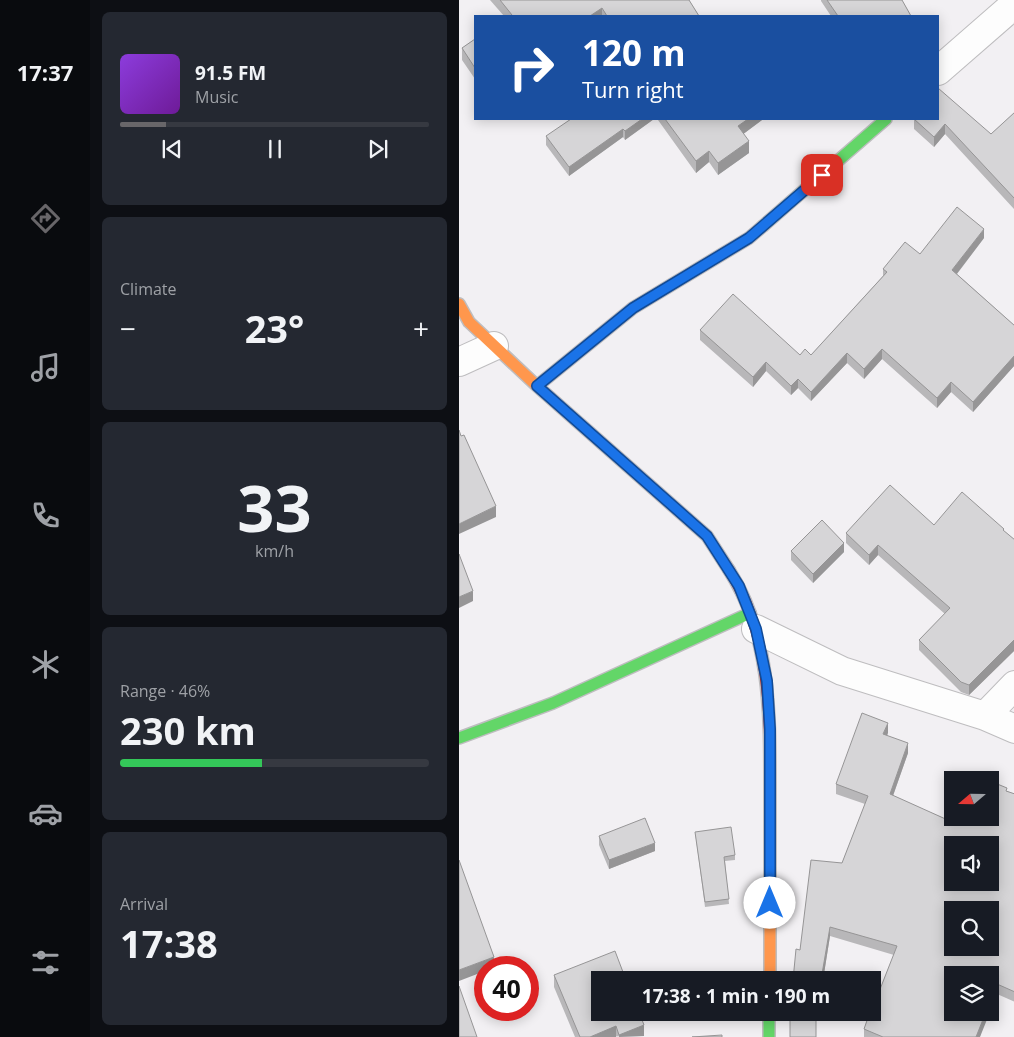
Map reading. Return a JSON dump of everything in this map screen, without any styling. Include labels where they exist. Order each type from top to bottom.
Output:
[{"type":"street","points":[[939,70],[1008,10],[1014,8]]},
{"type":"street","points":[[537,386],[633,308],[749,238],[884,120]]},
{"type":"street","points":[[459,304],[469,322],[494,346],[707,536],[739,586],[753,621],[767,681],[770,729],[769,971]]},
{"type":"street","points":[[459,362],[494,346]]},
{"type":"street","points":[[753,621],[842,671],[985,716],[1014,729]]},
{"type":"street","points":[[459,738],[553,703],[753,621]]},
{"type":"street","points":[[985,716],[1014,685]]},
{"type":"street","points":[[769,1021],[769,1037]]},
{"type":"building","points":[[500,0],[689,0],[698,15],[606,15],[602,8],[592,15],[512,15]]},
{"type":"building","points":[[827,0],[902,0],[910,15],[837,15]]},
{"type":"building","points":[[474,40],[474,66],[462,48]]},
{"type":"building","points":[[939,89],[991,134],[1015,112],[1015,199],[945,124],[934,137],[915,120],[939,120]]},
{"type":"building","points":[[570,120],[641,120],[625,131],[623,129],[569,167],[546,136]]},
{"type":"building","points":[[666,120],[747,120],[738,126],[749,141],[718,163],[709,151],[696,161]]},
{"type":"building","points":[[957,207],[984,229],[952,270],[1015,326],[1015,355],[973,402],[951,382],[937,398],[882,349],[864,369],[847,353],[811,392],[798,379],[791,386],[766,362],[753,377],[700,330],[733,294],[800,355],[805,349],[811,355],[887,272],[883,269],[905,242],[920,254]]},
{"type":"building","points":[[459,430],[461,436],[464,435],[496,506],[459,524]]},
{"type":"building","points":[[890,485],[934,525],[962,492],[1015,540],[1015,639],[969,685],[961,682],[919,640],[950,608],[878,545],[869,555],[846,533]]},
{"type":"building","points":[[822,520],[844,543],[813,574],[791,551]]},
{"type":"building","points":[[459,554],[473,591],[459,597]]},
{"type":"building","points":[[862,713],[888,723],[883,734],[908,743],[890,794],[944,818],[944,826],[999,826],[999,785],[1007,788],[1006,791],[1015,794],[1015,992],[999,985],[999,966],[944,966],[944,1021],[982,1021],[976,1037],[883,1037],[864,1029],[867,1021],[881,1021],[881,987],[897,946],[830,927],[823,971],[794,971],[796,949],[800,950],[811,860],[842,863],[868,796],[836,784]]},
{"type":"building","points":[[645,818],[655,843],[609,860],[599,836]]},
{"type":"building","points":[[731,827],[735,855],[724,857],[729,899],[705,902],[695,832]]},
{"type":"building","points":[[459,860],[494,956],[474,956],[474,964],[459,970]]},
{"type":"building","points":[[615,951],[623,971],[591,971],[591,1021],[642,1021],[644,1025],[619,1035],[616,1026],[590,1037],[580,1037],[554,975]]},
{"type":"building","points":[[459,986],[477,1037],[459,1037]]},
{"type":"building","points":[[790,1021],[816,1021],[816,1037],[790,1037]]},
{"type":"building","points":[[722,1035],[722,1037],[692,1037]]},
{"type":"traffic: fast","points":[[763,226],[885,120]]},
{"type":"traffic: fast","points":[[459,738],[553,703],[750,613]]},
{"type":"traffic: fast","points":[[769,1021],[769,1037]]},
{"type":"traffic: slow","points":[[537,386],[633,308],[749,238],[763,226]]},
{"type":"traffic: slow","points":[[459,304],[469,322],[537,386],[707,536],[729,570]]},
{"type":"traffic: slow","points":[[770,785],[770,971]]},
{"type":"traffic: jam","points":[[729,570],[743,595],[753,620],[760,647],[768,701],[770,785]]},
{"type":"route","points":[[770,903],[770,729],[767,681],[756,629],[739,586],[707,536],[537,386],[633,308],[749,238],[822,175]]}]
